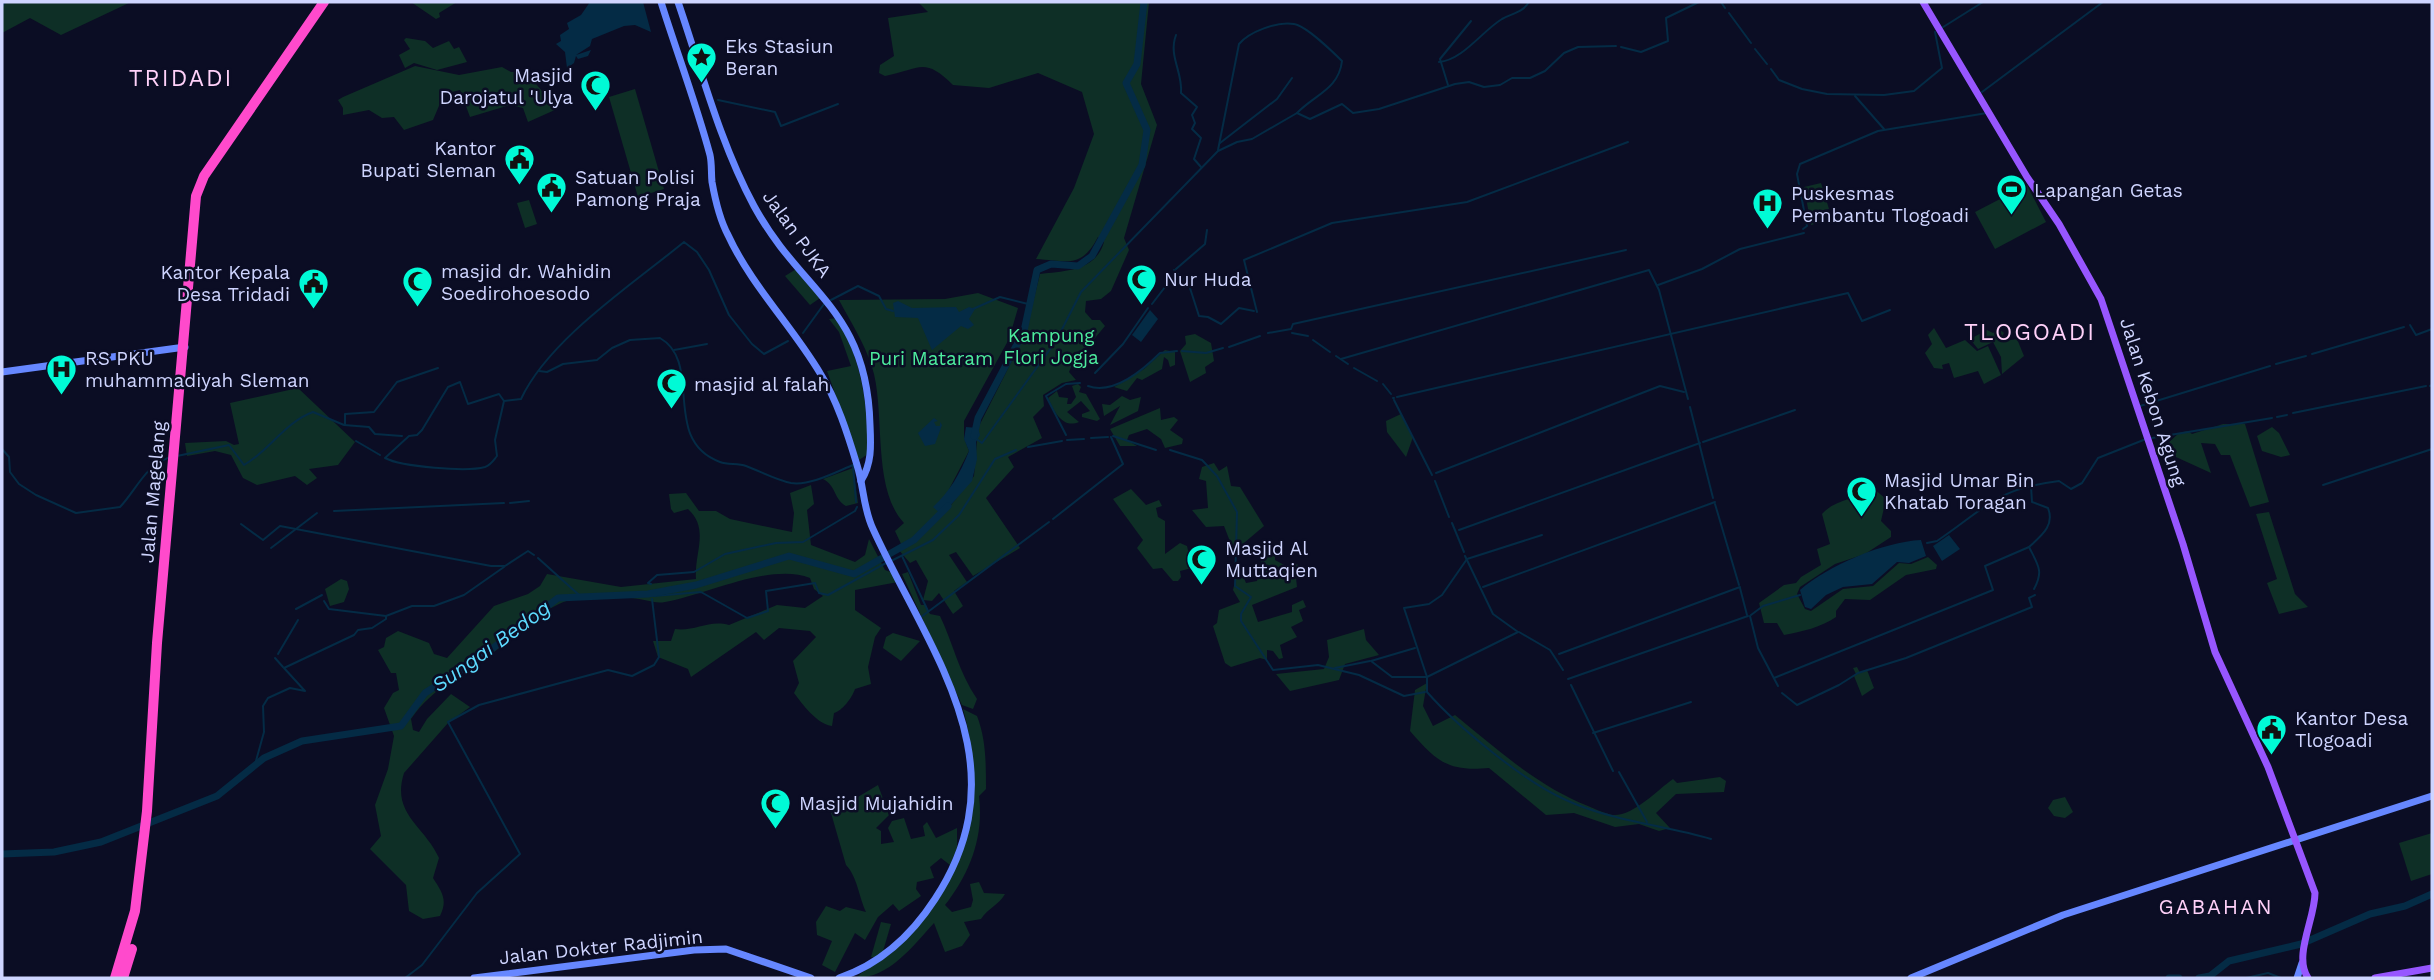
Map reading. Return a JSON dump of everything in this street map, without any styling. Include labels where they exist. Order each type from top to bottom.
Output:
[{"type":"highway","name":"Jalan Magelang","points":[[123,978],[139,920],[148,836],[183,347],[199,185],[324,2]]},
{"type":"highway","name":"Jalan Magelang","points":[[183,347],[203,189],[330,2]]},
{"type":"highway","name":"Jalan Magelang","points":[[116,978],[131,930],[148,836]]},
{"type":"main road","points":[[662,2],[710,154],[712,181],[725,230],[821,374],[838,412],[861,481],[863,502],[873,529],[957,696],[966,727],[969,814],[953,868],[925,914],[895,947],[854,975],[839,978]]},
{"type":"main road","name":"Jalan PJKA","points":[[678,2],[727,142],[754,206],[798,268],[841,318],[862,360],[868,390],[871,445],[870,462],[861,481]]},
{"type":"main road","name":"Jalan Kebon Agung","points":[[1923,2],[2027,177],[2059,224],[2101,299],[2118,341],[2215,653],[2254,734],[2315,893],[2302,963]]},
{"type":"main road","points":[[2,372],[183,347]]},
{"type":"main road","points":[[1911,978],[2063,915],[2432,796]]},
{"type":"main road","name":"Jalan Dokter Radjimin","points":[[474,978],[694,950],[726,949],[811,978]]},
{"type":"main road","points":[[2297,978],[2302,963]]},
{"type":"main road","points":[[2302,963],[2308,978]]},
{"type":"main road","points":[[2375,978],[2432,968]]},
{"type":"green space","points":[[2,2],[131,2],[61,35],[30,18],[2,33]]},
{"type":"green space","points":[[411,2],[457,2],[439,13],[440,17],[436,19]]},
{"type":"green space","points":[[918,2],[1149,2],[1141,84],[1157,125],[1124,238],[1129,250],[1111,291],[1101,299],[1086,301],[1085,312],[1092,320],[1100,320],[1105,326],[1071,367],[1069,372],[1076,380],[1062,383],[1043,395],[1044,406],[1033,417],[1042,438],[1008,457],[1014,467],[986,498],[1020,548],[973,576],[956,552],[949,555],[967,582],[954,591],[963,606],[953,614],[939,593],[932,601],[923,600],[928,581],[916,560],[910,563],[898,549],[902,546],[895,531],[904,523],[887,490],[872,367],[839,300],[945,299],[978,293],[1018,308],[1009,339],[964,421],[964,438],[969,451],[944,499],[943,515],[974,476],[978,428],[1025,335],[1040,274],[1069,270],[1087,264],[1100,252],[1104,242],[1098,237],[1086,254],[1073,261],[1036,259],[1074,188],[1094,134],[1082,92],[1038,73],[989,88],[953,85],[935,70],[921,67],[885,76],[879,73],[880,65],[894,56],[888,18],[928,12]]},
{"type":"green space","points":[[404,40],[425,41],[433,48],[449,41],[454,49],[459,47],[467,62],[437,70],[414,63],[405,68],[399,55],[410,49]]},
{"type":"green space","points":[[415,66],[459,75],[502,67],[511,72],[526,72],[557,109],[528,122],[523,108],[510,105],[470,117],[460,90],[444,94],[433,120],[404,130],[394,117],[382,118],[369,110],[343,115],[343,108],[338,100]]},
{"type":"green space","points":[[635,89],[664,189],[638,197],[609,97]]},
{"type":"green space","points":[[1821,183],[1829,209],[1819,211],[1822,222],[1811,225],[1804,187]]},
{"type":"green space","name":"Lapangan Getas","points":[[2027,185],[2046,222],[1995,249],[1975,212]]},
{"type":"green space","points":[[529,200],[537,224],[525,228],[517,203]]},
{"type":"green space","points":[[798,268],[823,296],[810,305],[785,276]]},
{"type":"green space","points":[[838,318],[853,352],[865,400],[868,454],[859,460],[827,371],[851,366],[839,332],[829,319]]},
{"type":"green space","points":[[1934,328],[1946,348],[1965,340],[1977,351],[1988,346],[2001,375],[1984,384],[1978,371],[1954,378],[1949,363],[1942,365],[1943,369],[1934,368],[1925,353],[1932,344],[1928,335]]},
{"type":"green space","points":[[1999,329],[2004,333],[2002,337],[2005,341],[2017,339],[2024,356],[2002,374],[2001,357],[1993,342],[1978,349],[1970,339],[1987,330],[1993,333]]},
{"type":"green space","points":[[1195,334],[1211,343],[1214,361],[1205,367],[1206,373],[1190,382],[1180,351],[1186,344],[1185,336]]},
{"type":"green space","points":[[1165,350],[1175,352],[1175,365],[1170,367],[1164,357],[1162,369],[1142,380],[1137,378],[1127,391],[1114,387],[1144,369]]},
{"type":"green space","points":[[1078,384],[1081,387],[1079,392],[1086,394],[1100,419],[1097,421],[1082,417],[1082,414],[1090,411],[1081,401],[1067,412],[1079,422],[1073,424],[1059,418],[1053,408],[1048,398],[1057,391],[1059,397],[1068,398],[1067,404],[1071,404],[1076,397],[1072,386]]},
{"type":"green space","points":[[298,388],[355,442],[338,465],[309,469],[317,478],[307,485],[295,476],[257,485],[243,478],[231,455],[215,451],[187,456],[185,443],[226,441],[239,444],[230,403]]},
{"type":"green space","points":[[1122,396],[1130,400],[1141,397],[1138,411],[1110,425],[1120,406],[1104,416],[1102,404],[1110,405]]},
{"type":"green space","points":[[1160,408],[1161,420],[1174,417],[1178,420],[1170,430],[1183,439],[1182,444],[1165,448],[1161,439],[1147,429],[1129,435],[1127,440],[1137,446],[1120,446],[1110,429]]},
{"type":"green space","points":[[1401,414],[1413,437],[1406,457],[1387,432],[1386,421]]},
{"type":"green space","points":[[2223,424],[2245,424],[2269,502],[2250,507],[2230,455],[2221,455],[2215,444],[2201,443],[2211,473],[2165,452],[2169,450],[2167,444],[2179,433],[2188,431],[2192,434]]},
{"type":"green space","points":[[2272,427],[2279,433],[2290,455],[2281,457],[2262,451],[2257,436]]},
{"type":"green space","points":[[1214,463],[1219,471],[1227,466],[1231,486],[1240,487],[1264,526],[1238,548],[1231,544],[1224,526],[1206,527],[1192,510],[1208,508],[1206,481],[1199,479],[1202,467]]},
{"type":"green space","points":[[853,468],[858,503],[846,506],[823,479]]},
{"type":"green space","points":[[811,485],[814,504],[807,510],[811,545],[855,562],[865,555],[869,539],[885,570],[893,573],[898,582],[855,590],[855,610],[881,628],[875,637],[868,667],[871,684],[855,689],[846,704],[834,713],[832,726],[816,718],[794,693],[799,683],[793,661],[816,637],[810,631],[779,628],[764,640],[756,632],[691,677],[688,669],[658,657],[653,641],[671,641],[675,629],[729,625],[777,605],[805,608],[823,596],[814,589],[810,578],[794,574],[758,577],[661,602],[598,597],[559,604],[439,690],[411,719],[413,730],[419,732],[427,719],[451,694],[470,707],[448,723],[404,773],[401,787],[405,809],[439,858],[433,878],[444,901],[440,916],[423,919],[409,911],[406,885],[370,849],[381,836],[375,805],[388,769],[394,736],[384,708],[393,693],[399,690],[396,673],[391,673],[378,650],[384,647],[386,638],[398,631],[429,643],[434,654],[447,658],[494,606],[528,594],[540,586],[547,574],[621,587],[696,579],[700,542],[698,525],[688,509],[674,513],[669,494],[686,493],[699,511],[716,511],[730,519],[792,532],[794,513],[790,493]]},
{"type":"green space","points":[[1873,488],[1886,499],[1881,521],[1891,531],[1891,537],[1865,554],[1835,564],[1800,587],[1797,594],[1805,609],[1811,611],[1843,589],[1873,586],[1899,563],[1911,564],[1928,557],[1937,565],[1936,569],[1906,575],[1870,600],[1845,599],[1836,611],[1836,617],[1811,629],[1784,635],[1777,623],[1764,623],[1759,603],[1784,585],[1796,583],[1821,565],[1817,549],[1830,544],[1822,514],[1833,505]]},
{"type":"green space","points":[[1131,489],[1146,505],[1159,500],[1162,506],[1156,508],[1158,517],[1165,521],[1165,554],[1180,543],[1187,546],[1192,568],[1180,571],[1181,577],[1178,581],[1173,581],[1162,568],[1153,569],[1137,548],[1143,540],[1113,499]]},
{"type":"green space","points":[[2269,512],[2295,594],[2308,607],[2279,614],[2267,583],[2277,579],[2256,514]]},
{"type":"green space","points":[[1259,551],[1275,554],[1275,560],[1288,567],[1297,564],[1299,567],[1305,566],[1307,573],[1296,578],[1297,587],[1252,605],[1258,622],[1292,612],[1292,605],[1303,600],[1306,607],[1299,610],[1303,621],[1291,627],[1297,637],[1280,645],[1283,658],[1279,659],[1273,651],[1267,650],[1267,660],[1260,658],[1231,667],[1225,663],[1213,626],[1217,623],[1219,610],[1240,602],[1233,590],[1236,577],[1244,578],[1246,583],[1257,581],[1261,563]]},
{"type":"green space","points":[[908,572],[921,605],[925,605],[930,614],[940,616],[965,679],[977,699],[973,709],[962,705],[902,574]]},
{"type":"green space","points":[[341,579],[347,581],[349,589],[344,602],[330,606],[325,589]]},
{"type":"green space","points":[[1364,629],[1366,640],[1379,655],[1345,664],[1339,680],[1290,691],[1276,674],[1324,669],[1329,657],[1327,640]]},
{"type":"green space","points":[[893,633],[920,641],[901,661],[883,648],[886,637]]},
{"type":"green space","points":[[1857,667],[1860,673],[1867,670],[1874,688],[1862,696],[1854,676],[1856,674],[1853,668]]},
{"type":"green space","points":[[1427,683],[1423,706],[1433,726],[1455,715],[1535,777],[1569,798],[1604,813],[1613,815],[1629,811],[1645,802],[1673,779],[1677,783],[1720,777],[1726,781],[1724,792],[1676,794],[1656,813],[1670,828],[1659,831],[1639,824],[1615,827],[1574,813],[1546,815],[1489,768],[1453,766],[1436,757],[1419,741],[1410,731],[1415,690]]},
{"type":"green space","points":[[963,709],[977,716],[980,725],[985,752],[986,789],[979,796],[979,826],[973,854],[962,880],[945,905],[952,912],[971,907],[973,900],[970,884],[979,882],[984,893],[1005,894],[981,919],[964,922],[970,935],[962,946],[945,952],[934,923],[899,960],[879,973],[856,978],[895,950],[918,926],[937,899],[952,870],[970,807],[970,742]]},
{"type":"green space","points":[[878,785],[889,815],[876,828],[881,831],[881,844],[894,842],[888,828],[892,821],[904,818],[911,839],[925,836],[923,826],[927,822],[936,838],[957,828],[957,848],[950,865],[941,858],[930,867],[934,878],[917,882],[916,889],[921,896],[899,911],[893,904],[878,917],[865,940],[855,933],[835,972],[822,965],[832,941],[817,935],[816,922],[826,906],[840,911],[846,907],[866,912],[846,865],[831,813]]},
{"type":"green space","points":[[2065,797],[2073,812],[2065,818],[2054,816],[2048,808],[2053,800]]},
{"type":"green space","points":[[2432,833],[2432,874],[2411,881],[2399,843]]},
{"type":"green space","points":[[881,922],[891,924],[881,958],[871,957]]},
{"type":"water","points":[[590,2],[643,2],[651,32],[635,25],[624,26],[592,39],[590,46],[576,55],[591,50],[588,56],[578,59],[576,56],[574,63],[567,68],[565,52],[556,44],[561,41],[560,35],[569,29],[567,23],[581,15]]},
{"type":"water","points":[[898,301],[912,308],[956,307],[959,312],[969,307],[975,309],[969,319],[974,325],[968,329],[961,326],[932,350],[918,318],[895,317],[893,303]]},
{"type":"water","points":[[1150,310],[1158,319],[1141,342],[1132,335]]},
{"type":"water","points":[[934,418],[938,421],[934,422],[936,426],[940,426],[940,422],[942,425],[935,444],[925,446],[918,433]]},
{"type":"water","points":[[966,427],[978,428],[980,435],[976,442],[977,459],[972,481],[942,515],[933,507],[958,475],[966,459],[969,451],[964,439]]},
{"type":"water","points":[[1949,535],[1960,549],[1942,561],[1933,546]]},
{"type":"water","points":[[1921,540],[1926,556],[1909,563],[1897,562],[1872,584],[1843,587],[1826,595],[1811,609],[1805,607],[1800,590],[1826,572],[1874,550]]},
{"type":"waterway","points":[[2,7],[5,2]]},
{"type":"waterway","name":"Sungai Bedog","points":[[974,436],[978,418],[1024,331],[1037,270],[1051,264],[1078,266],[1092,256],[1142,165],[1147,130],[1126,83],[1137,64],[1144,2]]},
{"type":"waterway","points":[[1439,62],[1456,56],[1495,24],[1520,11],[1529,2]]},
{"type":"waterway","points":[[1621,47],[1641,52],[1668,41],[1666,18],[1699,2]]},
{"type":"waterway","points":[[1721,2],[1725,8]]},
{"type":"waterway","points":[[1940,29],[1983,2]]},
{"type":"waterway","points":[[1982,92],[2103,2]]},
{"type":"waterway","points":[[1729,13],[1751,43]]},
{"type":"waterway","points":[[1448,85],[1440,59],[1471,21]]},
{"type":"waterway","points":[[1218,150],[1239,44],[1256,32],[1280,24],[1294,24],[1312,34],[1342,61],[1340,71],[1331,85],[1297,113]]},
{"type":"waterway","points":[[1771,69],[1779,80],[1802,89],[1827,94],[1884,95],[1914,91],[1942,68],[1935,32]]},
{"type":"waterway","points":[[1176,35],[1174,50],[1181,93],[1197,107],[1192,115],[1195,123],[1192,129],[1201,138],[1194,159],[1201,167]]},
{"type":"waterway","points":[[978,440],[982,443],[1056,341],[1081,292],[1218,151],[1237,142],[1252,139],[1297,113],[1310,119],[1342,104],[1353,113],[1379,109],[1455,84],[1469,82],[1484,87],[1500,85],[1512,78],[1530,78],[1545,71],[1564,53],[1578,47],[1616,46]]},
{"type":"waterway","points":[[1755,49],[1767,64]]},
{"type":"waterway","points":[[1220,143],[1277,99],[1292,78]]},
{"type":"waterway","points":[[1855,96],[1884,129]]},
{"type":"waterway","points":[[718,100],[775,112],[781,126],[838,104]]},
{"type":"waterway","points":[[1803,229],[1807,226],[1797,174],[1800,164],[1878,131],[1987,113]]},
{"type":"waterway","points":[[1257,312],[1244,260],[1332,223],[1467,202],[1628,142]]},
{"type":"waterway","points":[[1176,269],[1205,244],[1207,230]]},
{"type":"waterway","points":[[1658,285],[1702,269],[1740,249],[1804,233]]},
{"type":"waterway","points":[[504,401],[499,394],[468,404],[460,382],[448,387],[422,430],[417,435],[409,436],[385,458],[435,468],[464,469],[489,465],[497,456],[495,440],[504,401],[521,399],[534,377],[571,334],[684,242],[697,252],[709,270],[729,315],[752,344],[764,354],[788,341]]},
{"type":"waterway","points":[[1268,333],[1291,329],[1293,324],[1626,250]]},
{"type":"waterway","points":[[1174,270],[1189,285],[1199,316],[1208,317],[1221,324],[1239,308],[1254,311]]},
{"type":"waterway","points":[[1341,359],[1649,270],[1659,290],[1688,399]]},
{"type":"waterway","points":[[1152,304],[1175,274]]},
{"type":"waterway","points":[[831,300],[858,286],[879,296],[886,309],[893,311]]},
{"type":"waterway","points":[[1397,397],[1848,293],[1862,321],[1890,310]]},
{"type":"waterway","points":[[973,309],[1000,297],[1028,304]]},
{"type":"waterway","points":[[803,333],[824,304]]},
{"type":"waterway","points":[[1095,373],[1123,344],[1148,308]]},
{"type":"waterway","points":[[2410,325],[2416,335],[2432,329]]},
{"type":"waterway","points":[[2312,354],[2404,327]]},
{"type":"waterway","points":[[1292,333],[1308,336]]},
{"type":"waterway","points":[[1229,347],[1260,336]]},
{"type":"waterway","points":[[539,371],[547,372],[563,364],[597,360],[612,348],[630,340],[660,338],[673,350],[680,365],[686,420],[692,437],[702,451],[720,462],[746,466],[791,483],[814,480],[853,465]]},
{"type":"waterway","points":[[1313,340],[1330,352]]},
{"type":"waterway","points":[[674,350],[707,344]]},
{"type":"waterway","points":[[1182,351],[1206,353],[1223,348]]},
{"type":"waterway","points":[[1088,386],[1098,388],[1117,384],[1136,374],[1160,353],[1177,351]]},
{"type":"waterway","points":[[1336,356],[1348,364]]},
{"type":"waterway","points":[[2276,364],[2306,356]]},
{"type":"waterway","points":[[2140,406],[2270,366]]},
{"type":"waterway","points":[[345,425],[345,414],[374,412],[397,382],[438,368]]},
{"type":"waterway","points":[[1354,368],[1377,381]]},
{"type":"waterway","points":[[1066,435],[1046,396],[1066,384],[1080,383]]},
{"type":"waterway","points":[[1383,384],[1391,394]]},
{"type":"waterway","points":[[1436,473],[1660,386],[1684,392]]},
{"type":"waterway","points":[[2293,413],[2426,386]]},
{"type":"waterway","points":[[1394,400],[1432,475]]},
{"type":"waterway","points":[[1690,407],[1713,498]]},
{"type":"waterway","points":[[1703,442],[1795,410]]},
{"type":"waterway","points":[[177,456],[229,445],[244,465],[285,429],[313,412],[344,425],[369,427],[375,434],[402,436]]},
{"type":"waterway","points":[[2277,417],[2287,415]]},
{"type":"waterway","points":[[2152,438],[2272,418]]},
{"type":"waterway","points":[[1113,436],[1156,450]]},
{"type":"waterway","points":[[1091,438],[1108,437]]},
{"type":"waterway","points":[[1053,519],[1123,464],[1111,437]]},
{"type":"waterway","points":[[1067,440],[1084,439]]},
{"type":"waterway","points":[[1927,543],[1937,541],[1992,502],[2020,489],[2059,481],[2071,489],[2082,483],[2098,458],[2146,439]]},
{"type":"waterway","points":[[356,441],[380,455]]},
{"type":"waterway","points":[[1028,447],[1062,441]]},
{"type":"waterway","points":[[1459,530],[1700,443]]},
{"type":"waterway","points":[[2,449],[9,457],[10,472],[19,484],[76,513],[120,507],[147,472],[168,458]]},
{"type":"waterway","points":[[2323,485],[2432,449]]},
{"type":"waterway","points":[[891,561],[933,540],[959,515],[995,459],[1016,450]]},
{"type":"waterway","points":[[1170,450],[1202,460],[1217,476],[1237,512],[1235,586],[1251,597],[1241,614],[1241,621],[1273,670],[1318,665],[1359,675],[1404,696],[1425,692]]},
{"type":"waterway","points":[[853,465],[856,502]]},
{"type":"waterway","points":[[1435,481],[1449,517]]},
{"type":"waterway","points":[[2031,486],[2032,502],[2048,508],[2050,514],[2046,530],[2029,547],[2039,573],[2034,589]]},
{"type":"waterway","points":[[510,503],[529,501]]},
{"type":"waterway","points":[[1483,587],[1715,502]]},
{"type":"waterway","points":[[334,511],[504,503]]},
{"type":"waterway","points":[[1715,504],[1739,585]]},
{"type":"waterway","name":"Sungai Bedog","points":[[2,854],[54,852],[101,842],[217,796],[264,758],[302,741],[401,726],[425,693],[480,658],[558,598],[648,594],[696,585],[789,556],[854,574],[914,540],[948,506]]},
{"type":"waterway","points":[[651,584],[648,583],[657,575],[694,572],[725,554],[776,543],[803,542],[855,511],[857,507]]},
{"type":"waterway","points":[[271,548],[317,513]]},
{"type":"waterway","points":[[921,617],[1049,522]]},
{"type":"waterway","points":[[1452,523],[1464,552]]},
{"type":"waterway","points":[[241,524],[263,540],[280,526],[491,566],[505,566],[528,551],[534,555]]},
{"type":"waterway","points":[[1542,535],[1467,559],[1442,595],[1429,604],[1404,608],[1427,677],[1427,692],[1456,721],[1511,767],[1566,800],[1619,818],[1711,839]]},
{"type":"waterway","points":[[1774,678],[1993,590],[1985,566],[2029,547]]},
{"type":"waterway","points":[[902,556],[928,611]]},
{"type":"waterway","points":[[1415,648],[1371,661],[1392,677],[1427,677],[1518,632],[1493,614],[1465,556]]},
{"type":"waterway","points":[[538,558],[579,595]]},
{"type":"waterway","points":[[654,596],[701,592],[747,618],[768,611],[766,591],[815,583],[819,593],[828,595],[886,563]]},
{"type":"waterway","points":[[324,601],[329,609],[386,616],[412,606],[434,606],[464,595],[504,567]]},
{"type":"waterway","points":[[1559,654],[1740,587]]},
{"type":"waterway","points":[[1740,588],[1747,615]]},
{"type":"waterway","points":[[296,609],[322,595]]},
{"type":"waterway","points":[[1751,615],[1763,606],[1800,595]]},
{"type":"waterway","points":[[1782,693],[1797,705],[1858,673],[1906,658],[2032,607],[2029,598],[2035,595]]},
{"type":"waterway","points":[[405,978],[422,965],[477,893],[520,854],[448,722],[479,705],[608,670],[632,676],[654,665],[659,657],[652,599]]},
{"type":"waterway","points":[[254,768],[264,732],[263,706],[268,698],[290,688],[305,691],[284,668],[354,635],[358,630],[372,628],[386,619],[386,616]]},
{"type":"waterway","points":[[1568,679],[1748,616]]},
{"type":"waterway","points":[[1750,616],[1758,648],[1778,686]]},
{"type":"waterway","points":[[278,654],[298,620]]},
{"type":"waterway","points":[[1519,632],[1550,650],[1563,670]]},
{"type":"waterway","points":[[275,658],[283,667]]},
{"type":"waterway","points":[[1335,668],[1370,661]]},
{"type":"waterway","points":[[1571,685],[1613,771]]},
{"type":"waterway","points":[[1593,733],[1691,702]]},
{"type":"waterway","points":[[1619,772],[1647,822]]},
{"type":"waterway","points":[[2199,978],[2210,976],[2229,961],[2301,944],[2370,914],[2405,906],[2432,894]]},
{"type":"waterway","points":[[2246,978],[2268,973],[2281,978]]},
{"type":"waterway","points":[[2169,978],[2179,978]]},
{"type":"place","name":"Eks Stasiun Beran","points":[[702,84]]},
{"type":"place","name":"Masjid Darojatul 'Ulya","points":[[596,113]]},
{"type":"place","name":"Kantor Bupati Sleman","points":[[519,186]]},
{"type":"place","name":"Satuan Polisi Pamong Praja","points":[[552,215]]},
{"type":"place","name":"Lapangan Getas","points":[[2011,217]]},
{"type":"place","name":"Puskesmas Pembantu Tlogoadi","points":[[1768,231]]},
{"type":"place","name":"Nur Huda","points":[[1141,306]]},
{"type":"place","name":"masjid dr. Wahidin Soedirohoesodo","points":[[418,309]]},
{"type":"place","name":"Kantor Kepala Desa Tridadi","points":[[313,310]]},
{"type":"place","name":"RS PKU muhammadiyah Sleman","points":[[62,396]]},
{"type":"place","name":"masjid al falah","points":[[671,411]]},
{"type":"place","name":"Masjid Umar Bin Khatab Toragan","points":[[1861,518]]},
{"type":"place","name":"Masjid Al Muttaqien","points":[[1202,586]]},
{"type":"place","name":"Kantor Desa Tlogoadi","points":[[2272,756]]},
{"type":"place","name":"Masjid Mujahidin","points":[[776,830]]},
{"type":"district","name":"TRIDADI","points":[[181,78]]},
{"type":"district","name":"TLOGOADI","points":[[2030,332]]},
{"type":"district","name":"GABAHAN","points":[[2216,906]]},
{"type":"park label","name":"Kampung Flori Jogja","points":[[1051,346]]},
{"type":"park label","name":"Puri Mataram","points":[[931,358]]}]
